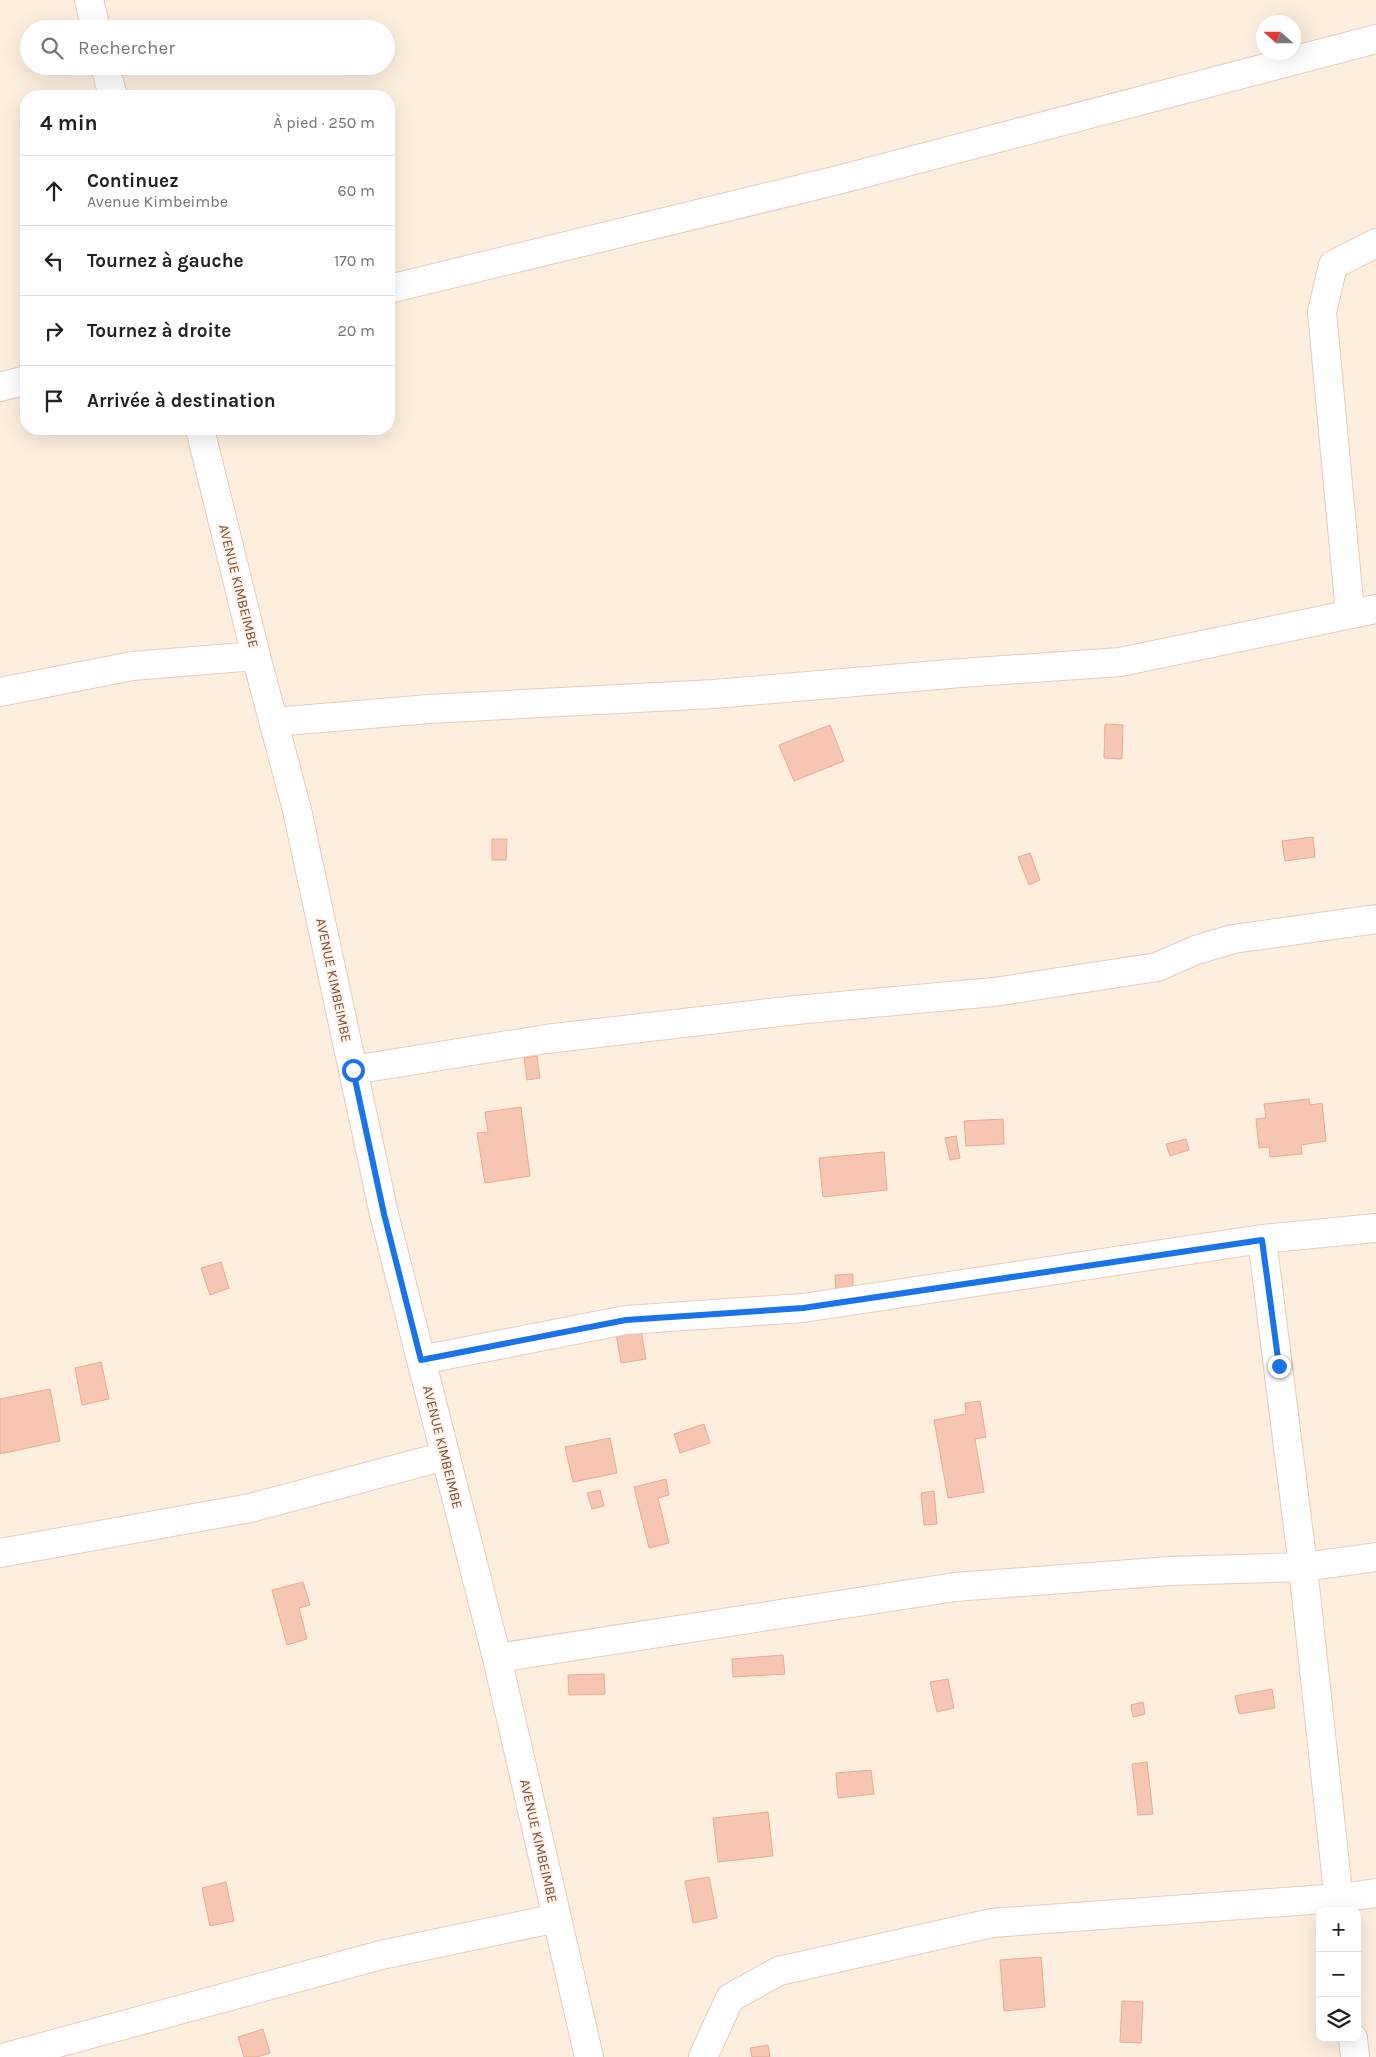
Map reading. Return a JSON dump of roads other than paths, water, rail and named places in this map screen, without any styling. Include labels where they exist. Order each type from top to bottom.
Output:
[{"type":"street","points":[[89,0],[94,20]]},
{"type":"street","points":[[395,287],[838,180],[1376,39]]},
{"type":"street","points":[[107,75],[111,90]]},
{"type":"street","points":[[274,722],[428,709],[714,694],[961,673],[1120,662],[1363,611],[1322,312],[1333,265],[1376,243]]},
{"type":"street","points":[[0,386],[20,381]]},
{"type":"street","name":"AVENUE KIMBEIMBE","points":[[201,435],[256,656],[297,810],[384,1214],[497,1658],[588,2057]]},
{"type":"street","points":[[0,692],[132,666],[256,656]]},
{"type":"street","points":[[353,1070],[546,1039],[796,1010],[994,992],[1157,967],[1196,950],[1234,939],[1376,919]]},
{"type":"street","points":[[421,1360],[626,1320],[803,1308],[1262,1240],[1376,1228]]},
{"type":"street","points":[[1262,1240],[1303,1567],[1339,1904]]},
{"type":"street","points":[[0,1554],[250,1508],[446,1456]]},
{"type":"street","points":[[497,1658],[955,1587],[1170,1571],[1303,1567],[1376,1557]]},
{"type":"street","points":[[703,2057],[730,1998],[779,1971],[992,1923],[1339,1904],[1376,1893]]},
{"type":"street","points":[[6,2057],[381,1955],[557,1918]]},
{"type":"street","points":[[1353,2042],[1355,2057]]}]
